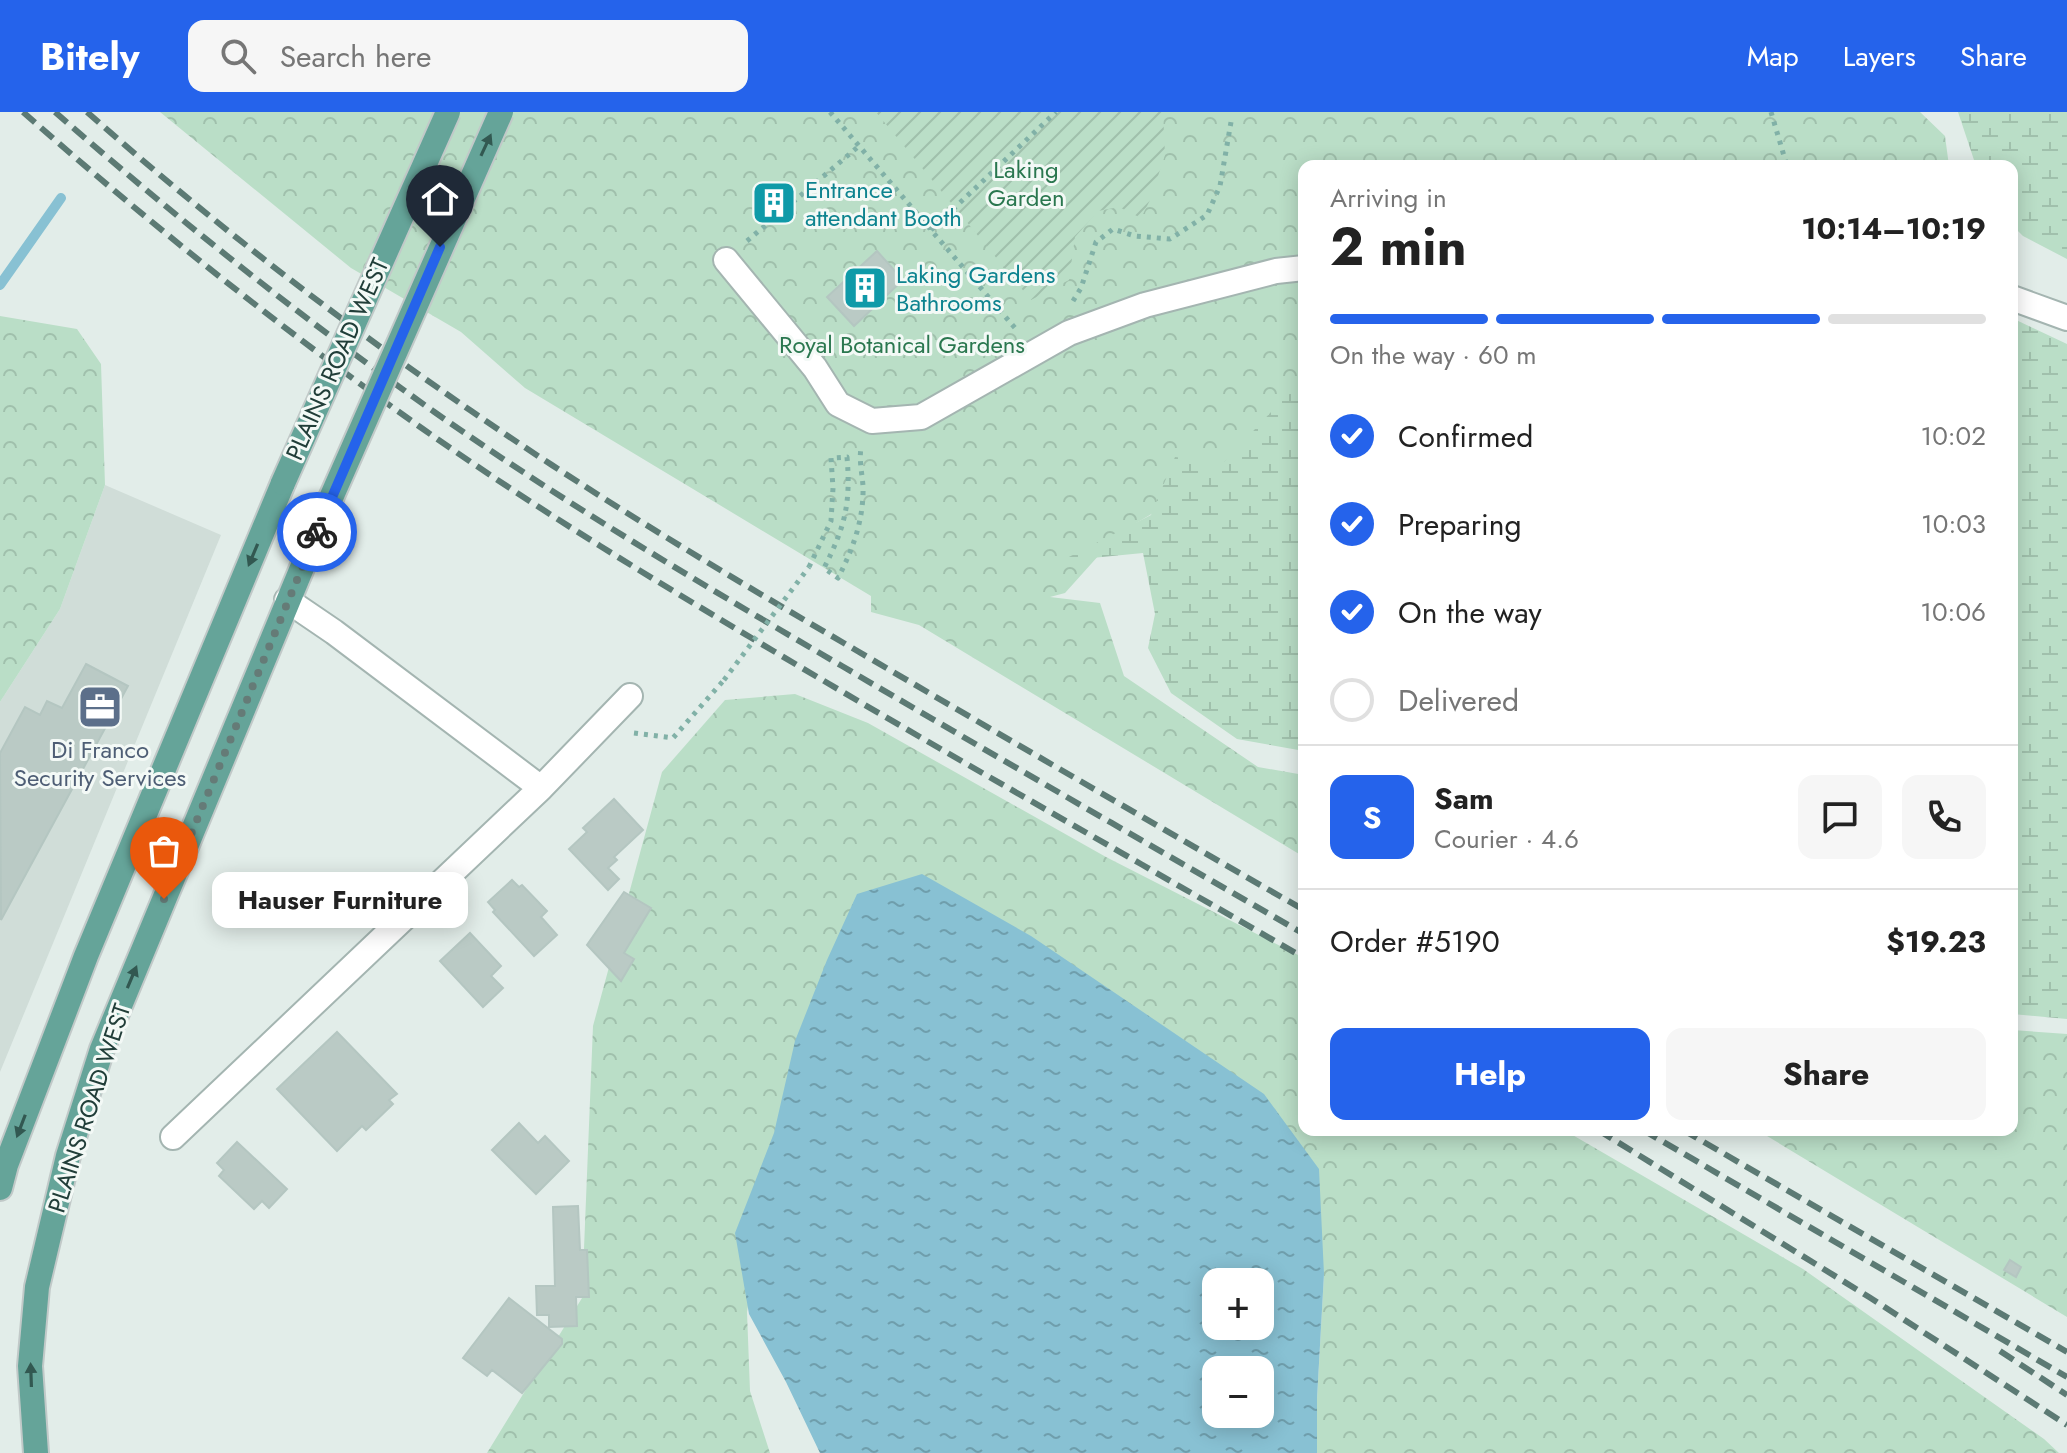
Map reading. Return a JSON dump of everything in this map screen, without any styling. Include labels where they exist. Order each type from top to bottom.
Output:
[{"type":"main road","name":"PLAINS ROAD WEST","points":[[0,1188],[86,956],[283,483],[448,112]]},
{"type":"main road","name":"PLAINS ROAD WEST","points":[[36,1453],[30,1366],[37,1287],[68,1156],[102,1049],[287,600],[501,112]]},
{"type":"street","points":[[726,260],[815,368],[838,404],[872,421],[921,417],[1069,333],[1145,305],[1276,271],[1298,269]]},
{"type":"street","points":[[2018,300],[2067,318]]},
{"type":"street","points":[[287,600],[541,788]]},
{"type":"street","points":[[173,1137],[541,788],[630,696]]},
{"type":"path","points":[[830,112],[1015,328],[1029,323]]},
{"type":"path","points":[[931,230],[1056,112]]},
{"type":"path","points":[[1771,112],[1785,160]]},
{"type":"path","points":[[1069,306],[1081,288],[1086,264],[1096,242],[1113,229],[1135,236],[1170,239],[1207,215],[1220,186],[1231,122]]},
{"type":"path","points":[[726,260],[859,146]]},
{"type":"path","points":[[629,732],[673,738],[724,680],[809,567],[831,521],[831,458],[847,457],[845,522],[824,568],[838,578],[859,526],[863,489],[860,454]]},
{"type":"shaded area","points":[[105,485],[221,535],[0,1072],[0,702],[60,609]]},
{"type":"green space","name":"Royal Botanical Gardens","points":[[160,112],[1920,112],[1945,136],[1948,160],[1298,160],[1298,430],[1282,436],[1118,534],[1065,593],[1050,597],[1100,603],[1124,676],[1258,767],[1298,774],[1298,853],[919,625],[871,612],[871,596],[525,388],[461,332],[351,268]]},
{"type":"green space","name":"Laking Garden","points":[[876,112],[1163,112],[1165,155],[1141,218],[1119,207],[1098,211],[1075,237],[1069,280],[1031,300]]},
{"type":"green space","points":[[1958,112],[2067,112],[2067,259],[2018,231],[2018,160],[1974,160]]},
{"type":"green space","points":[[0,316],[77,329],[101,364],[105,485],[60,609],[0,702]]},
{"type":"green space","points":[[2018,321],[2067,344],[2067,1019],[2018,1015]]},
{"type":"green space","points":[[1298,391],[1298,750],[1237,739],[1171,693],[1148,648],[1155,614],[1143,553],[1061,561],[1151,515],[1175,457],[1224,462],[1287,395]]},
{"type":"green space","points":[[795,694],[868,723],[1106,857],[1298,955],[1298,1136],[1574,1136],[1803,1269],[2044,1439],[2059,1453],[1317,1453],[1324,1274],[1173,1033],[1069,963],[777,1125],[747,1312],[750,1391],[770,1453],[487,1453],[582,1298],[593,1026],[662,772],[725,700]]},
{"type":"green space","points":[[2018,1030],[2067,1034],[2067,1317],[1767,1136],[2018,1136]]},
{"type":"water","points":[[922,874],[1031,936],[1264,1094],[1319,1169],[1324,1274],[1317,1453],[820,1453],[749,1314],[735,1233],[774,1133],[795,1041],[857,894]]},
{"type":"building","name":"Entrance attendant Booth","points":[[776,194],[782,201],[772,212],[765,205]]},
{"type":"building","name":"Laking Gardens Bathrooms","points":[[877,251],[903,280],[854,326],[827,297]]},
{"type":"building","points":[[86,664],[128,686],[1,920],[0,753],[25,707],[40,715],[47,701],[62,708]]},
{"type":"building","points":[[614,799],[643,830],[614,857],[617,860],[608,868],[619,879],[608,890],[569,849],[587,832],[583,828]]},
{"type":"building","points":[[512,880],[519,887],[522,885],[547,911],[541,917],[557,935],[534,956],[493,912],[495,910],[488,902]]},
{"type":"building","points":[[624,892],[651,908],[624,953],[634,959],[621,981],[587,945]]},
{"type":"building","points":[[470,933],[501,966],[491,976],[503,988],[483,1007],[440,961]]},
{"type":"building","points":[[337,1032],[397,1094],[389,1100],[393,1104],[366,1130],[362,1126],[337,1151],[277,1089]]},
{"type":"building","points":[[519,1123],[538,1143],[545,1136],[569,1161],[536,1194],[492,1150]]},
{"type":"building","points":[[237,1142],[287,1189],[269,1208],[262,1201],[254,1209],[219,1176],[224,1170],[217,1163]]},
{"type":"building","points":[[578,1206],[580,1250],[587,1250],[589,1297],[576,1297],[577,1326],[549,1327],[549,1315],[537,1315],[536,1286],[555,1286],[553,1207]]},
{"type":"building","points":[[2010,1260],[2021,1267],[2016,1277],[2004,1270]]},
{"type":"building","points":[[509,1298],[562,1339],[562,1344],[522,1393],[492,1370],[487,1376],[463,1358]]},
{"type":"waterway","points":[[0,285],[61,198]]},
{"type":"railway","points":[[23,112],[169,236],[269,315],[371,392],[516,492],[802,668],[1298,955]]},
{"type":"railway","points":[[55,112],[193,229],[288,303],[384,376],[533,478],[738,605],[1298,931]]},
{"type":"railway","points":[[87,112],[173,186],[306,292],[544,460],[750,588],[1298,907]]},
{"type":"railway","points":[[1608,1136],[1869,1297],[2067,1425]]},
{"type":"railway","points":[[1653,1136],[2067,1377]]},
{"type":"railway","points":[[1693,1136],[2067,1352]]},
{"type":"railway","points":[[2000,1351],[2067,1395]]},
{"type":"way so far","points":[[164,899],[317,532]]},
{"type":"place","name":"Entrance attendant Booth","points":[[774,203]]},
{"type":"place","name":"Laking Gardens Bathrooms","points":[[865,288]]},
{"type":"place","name":"Di Franco Security Services","points":[[100,707]]},
{"type":"place","name":"Hauser Furniture","points":[[164,899]]},
{"type":"route","points":[[317,532],[440,247]]}]
